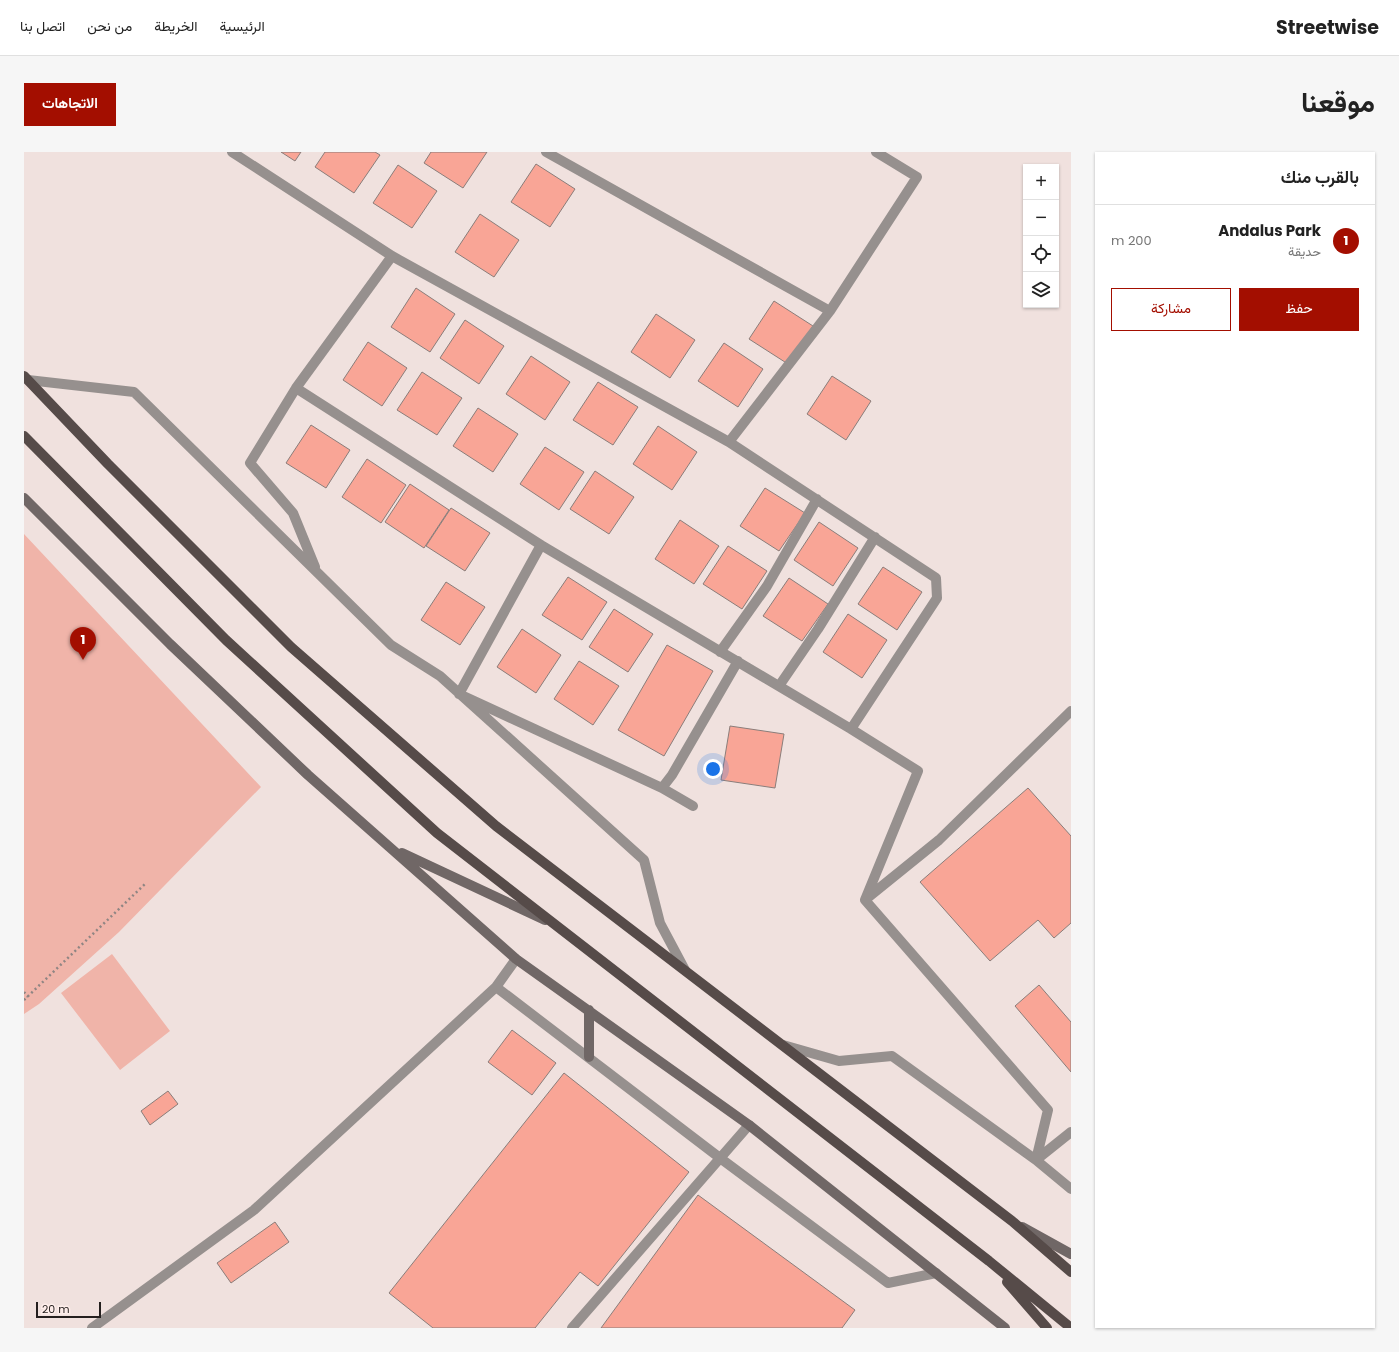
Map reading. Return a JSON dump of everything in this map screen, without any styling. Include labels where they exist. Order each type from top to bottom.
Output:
[{"type":"main road","points":[[26,378],[108,464],[291,647],[496,826],[1012,1221],[1071,1272]]},
{"type":"main road","points":[[24,436],[226,640],[437,833],[989,1261],[1070,1328]]},
{"type":"main road","points":[[989,1261],[1047,1328]]},
{"type":"street","points":[[232,152],[392,256],[729,442],[936,578],[937,598],[851,729]]},
{"type":"street","points":[[546,152],[830,311]]},
{"type":"street","points":[[729,442],[830,311],[917,177],[876,152]]},
{"type":"street","points":[[317,572],[293,513],[250,463],[296,388],[392,256]]},
{"type":"street","points":[[26,378],[134,392],[391,645],[440,676],[644,860],[660,923],[685,970]]},
{"type":"street","points":[[296,388],[541,545],[851,729],[918,772],[865,900]]},
{"type":"street","points":[[24,498],[170,644],[302,770],[516,959],[748,1125],[1005,1328]]},
{"type":"street","points":[[720,652],[767,586],[817,499]]},
{"type":"street","points":[[779,686],[818,629],[875,537]]},
{"type":"street","points":[[459,694],[541,545]]},
{"type":"street","points":[[662,788],[672,775],[738,661]]},
{"type":"street","points":[[459,694],[662,788],[693,806]]},
{"type":"street","points":[[865,900],[939,840],[1071,711]]},
{"type":"street","points":[[391,848],[555,924]]},
{"type":"street","points":[[865,900],[1048,1110],[1036,1160]]},
{"type":"street","points":[[92,1328],[254,1210],[496,987],[516,959]]},
{"type":"street","points":[[496,987],[720,1158],[888,1283],[936,1273]]},
{"type":"street","points":[[589,1010],[589,1057]]},
{"type":"street","points":[[783,1045],[840,1061],[892,1056],[1036,1160],[1071,1189]]},
{"type":"street","points":[[572,1328],[748,1125]]},
{"type":"street","points":[[1036,1160],[1071,1132]]},
{"type":"street","points":[[1012,1221],[1071,1254]]},
{"type":"path","points":[[24,1000],[145,884]]},
{"type":"path","points":[[24,992],[28,997]]},
{"type":"shaded area","points":[[24,534],[261,787],[119,932],[39,1004],[24,1014]]},
{"type":"shaded area","points":[[112,954],[170,1031],[120,1070],[61,993]]},
{"type":"building","points":[[281,152],[301,152],[295,161]]},
{"type":"building","points":[[325,152],[375,152],[380,155],[354,193],[315,167]]},
{"type":"building","points":[[431,152],[487,152],[463,188],[424,163]]},
{"type":"building","points":[[536,164],[575,189],[550,227],[511,202]]},
{"type":"building","points":[[398,165],[437,191],[412,228],[373,203]]},
{"type":"building","points":[[480,214],[519,240],[494,277],[455,252]]},
{"type":"building","points":[[416,288],[455,314],[430,352],[391,327]]},
{"type":"building","points":[[774,301],[813,326],[788,364],[749,339]]},
{"type":"building","points":[[656,314],[695,340],[670,378],[631,352]]},
{"type":"building","points":[[465,320],[504,346],[479,384],[440,358]]},
{"type":"building","points":[[368,342],[407,368],[382,406],[343,380]]},
{"type":"building","points":[[724,343],[763,369],[738,407],[698,381]]},
{"type":"building","points":[[531,356],[570,382],[545,420],[506,394]]},
{"type":"building","points":[[422,372],[462,398],[437,435],[397,410]]},
{"type":"building","points":[[832,376],[871,401],[846,440],[807,414]]},
{"type":"building","points":[[598,382],[638,407],[613,445],[573,420]]},
{"type":"building","points":[[478,408],[518,434],[493,472],[453,446]]},
{"type":"building","points":[[311,425],[350,450],[326,488],[286,463]]},
{"type":"building","points":[[658,426],[697,452],[672,490],[633,464]]},
{"type":"building","points":[[545,447],[584,472],[559,510],[520,484]]},
{"type":"building","points":[[367,459],[406,485],[381,523],[342,497]]},
{"type":"building","points":[[595,471],[634,497],[609,534],[570,509]]},
{"type":"building","points":[[410,484],[449,510],[424,548],[385,522]]},
{"type":"building","points":[[765,488],[805,513],[779,551],[740,526]]},
{"type":"building","points":[[451,508],[490,533],[465,571],[426,546]]},
{"type":"building","points":[[680,520],[719,546],[694,584],[655,559]]},
{"type":"building","points":[[819,522],[858,548],[833,586],[794,560]]},
{"type":"building","points":[[728,546],[767,571],[742,609],[703,584]]},
{"type":"building","points":[[883,567],[922,592],[897,630],[858,604]]},
{"type":"building","points":[[568,577],[607,602],[582,640],[542,615]]},
{"type":"building","points":[[789,578],[828,604],[802,641],[763,616]]},
{"type":"building","points":[[446,582],[485,607],[460,645],[421,620]]},
{"type":"building","points":[[614,609],[653,634],[628,672],[589,647]]},
{"type":"building","points":[[848,614],[887,640],[862,678],[823,652]]},
{"type":"building","points":[[522,629],[561,655],[536,693],[497,667]]},
{"type":"building","points":[[667,645],[713,671],[664,756],[618,730]]},
{"type":"building","points":[[579,661],[619,686],[593,725],[554,699]]},
{"type":"building","points":[[730,726],[784,734],[775,788],[721,780]]},
{"type":"building","points":[[1028,788],[1071,836],[1071,923],[1054,938],[1038,920],[990,961],[920,882]]},
{"type":"building","points":[[1039,985],[1071,1022],[1071,1072],[1015,1006]]},
{"type":"building","points":[[512,1030],[556,1063],[532,1095],[488,1062]]},
{"type":"building","points":[[564,1073],[689,1172],[598,1286],[580,1272],[535,1328],[433,1328],[389,1293]]},
{"type":"building","points":[[168,1091],[178,1104],[150,1125],[141,1111]]},
{"type":"building","points":[[698,1195],[855,1310],[842,1328],[601,1328]]},
{"type":"building","points":[[275,1222],[289,1242],[231,1283],[217,1263]]},
{"type":"place","name":"Andalus Park","points":[[83,660]]}]
